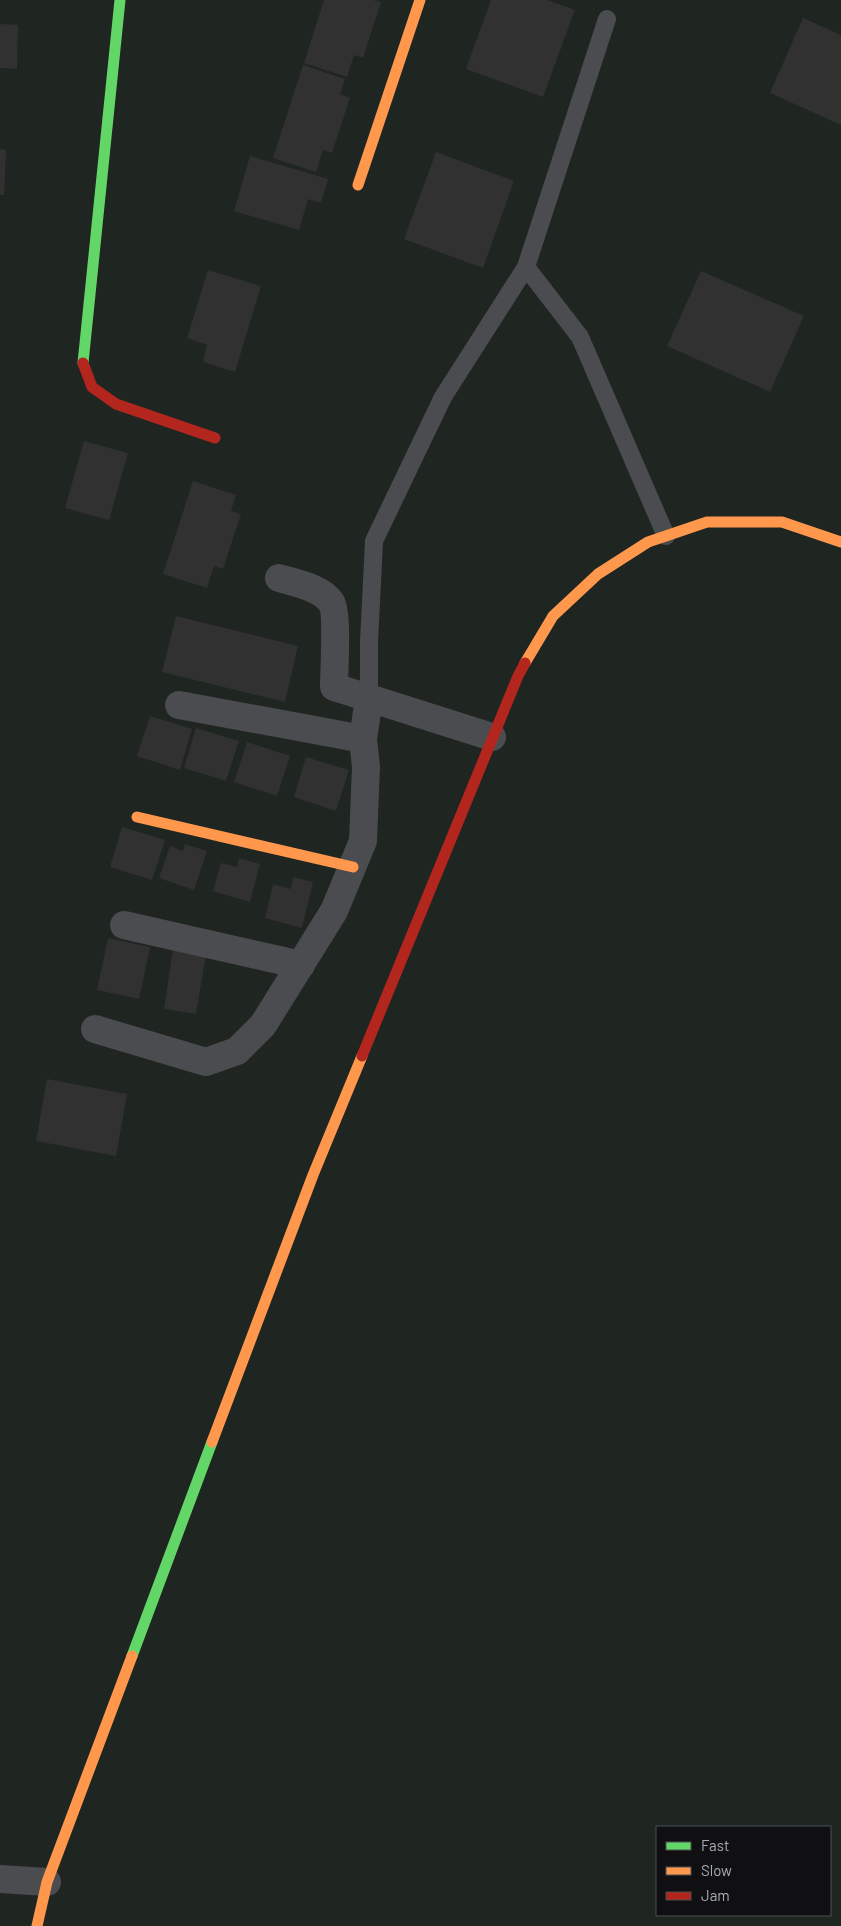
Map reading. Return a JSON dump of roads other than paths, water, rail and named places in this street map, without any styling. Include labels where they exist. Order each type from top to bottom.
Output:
[{"type":"street","points":[[120,0],[84,365],[92,387],[116,404],[215,438]]},
{"type":"street","points":[[358,185],[420,0]]},
{"type":"street","points":[[37,1926],[47,1882],[313,1175],[518,676],[553,616],[598,574],[648,542],[707,522],[782,522],[841,542]]},
{"type":"street","points":[[279,578],[320,592],[332,603],[335,618],[334,687],[492,737]]},
{"type":"street","points":[[95,1029],[206,1062],[238,1051],[263,1025],[334,911],[364,841],[366,767],[363,738],[369,698]]},
{"type":"street","points":[[179,705],[363,738]]},
{"type":"street","points":[[137,817],[353,867]]},
{"type":"street","points":[[124,925],[301,964]]},
{"type":"street","points":[[0,1879],[47,1882]]},
{"type":"lane","points":[[369,698],[369,642],[374,542],[443,397],[526,267],[607,19]]},
{"type":"lane","points":[[526,267],[580,337],[666,536]]}]
